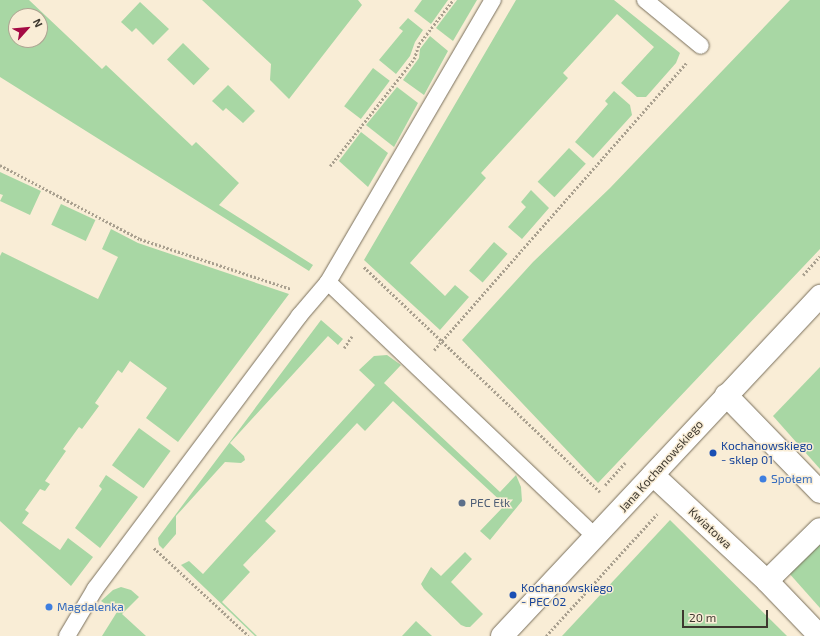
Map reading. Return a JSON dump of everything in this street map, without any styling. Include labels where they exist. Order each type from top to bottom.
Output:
[{"type":"street","name":"Jana Kochanowskiego","points":[[502,636],[820,296]]},
{"type":"street","points":[[726,395],[820,492]]},
{"type":"street","name":"Kwiatowa","points":[[653,474],[767,581],[820,636]]},
{"type":"street","points":[[767,581],[820,529]]},
{"type":"lane","points":[[67,636],[95,589],[299,316],[328,282],[493,0]]},
{"type":"lane","points":[[645,0],[701,46]]},
{"type":"lane","points":[[328,282],[596,537]]},
{"type":"path","points":[[330,166],[414,59],[419,44],[453,0]]},
{"type":"path","points":[[418,367],[701,46]]},
{"type":"path","points":[[0,165],[140,239],[298,292]]},
{"type":"path","points":[[358,261],[600,492]]},
{"type":"path","points":[[546,636],[660,510]]},
{"type":"green space","points":[[0,0],[29,0],[37,8],[8,8],[8,48],[48,48],[48,18],[102,69],[106,65],[192,146],[196,142],[239,183],[219,205],[313,265],[309,271],[0,77]]},
{"type":"green space","points":[[202,0],[358,0],[362,5],[289,99],[270,80],[271,64]]},
{"type":"green space","points":[[422,0],[448,0],[431,24],[414,11]]},
{"type":"green space","points":[[457,0],[477,0],[453,41],[436,28]]},
{"type":"green space","points":[[516,0],[614,0],[680,53],[676,63],[646,97],[637,97],[621,83],[654,47],[617,14],[563,73],[568,78],[481,173],[486,178],[410,263],[445,296],[455,285],[469,297],[440,330],[364,260]]},
{"type":"green space","points":[[790,0],[820,0],[820,249],[598,483],[462,340],[533,262],[610,188]]},
{"type":"green space","points":[[140,2],[169,29],[153,45],[136,28],[132,32],[121,22]]},
{"type":"green space","points":[[408,18],[423,30],[415,42],[410,56],[396,74],[379,60],[403,31],[399,28]]},
{"type":"green space","points":[[430,36],[448,51],[424,95],[403,80],[419,58],[420,49]]},
{"type":"green space","points":[[183,43],[210,69],[194,85],[167,60]]},
{"type":"green space","points":[[373,68],[390,81],[361,119],[344,106]]},
{"type":"green space","points":[[228,85],[255,111],[243,123],[226,108],[223,111],[212,101]]},
{"type":"green space","points":[[397,87],[418,103],[394,147],[366,125]]},
{"type":"green space","points":[[614,91],[630,105],[632,115],[593,158],[575,142],[608,104],[605,101]]},
{"type":"green space","points":[[361,132],[388,153],[368,187],[339,161]]},
{"type":"green space","points":[[569,148],[586,164],[554,197],[538,182]]},
{"type":"green space","points":[[0,172],[41,191],[30,215],[0,201],[3,195],[0,194]]},
{"type":"green space","points":[[531,190],[549,208],[522,239],[508,227],[526,207],[521,202]]},
{"type":"green space","points":[[61,204],[95,220],[86,241],[51,225]]},
{"type":"green space","points":[[111,229],[138,243],[289,294],[178,442],[146,418],[167,388],[130,361],[122,373],[118,370],[95,403],[99,406],[82,429],[79,427],[63,449],[66,451],[45,481],[50,484],[45,491],[40,489],[25,510],[29,513],[22,523],[60,550],[68,538],[93,557],[71,586],[0,521],[0,256],[2,252],[98,299],[118,257],[102,249]]},
{"type":"green space","points":[[494,242],[508,254],[483,282],[469,271]]},
{"type":"green space","points":[[321,320],[343,339],[338,345],[328,336],[230,443],[244,456],[245,460],[241,463],[225,462],[176,516],[176,534],[163,549],[159,545],[158,538]]},
{"type":"green space","points":[[387,355],[401,365],[384,383],[500,492],[516,475],[521,487],[522,501],[490,540],[480,531],[505,505],[393,401],[365,431],[357,423],[265,521],[276,531],[243,565],[250,572],[222,602],[257,636],[255,636],[181,565],[189,561],[203,574],[375,385],[359,370],[374,356]]},
{"type":"green space","points":[[820,367],[820,469],[773,416]]},
{"type":"green space","points":[[139,428],[171,451],[144,488],[112,465]]},
{"type":"green space","points":[[106,475],[138,497],[100,548],[75,528],[102,489],[99,486]]},
{"type":"green space","points":[[670,520],[787,636],[562,636]]},
{"type":"green space","points":[[820,540],[820,608],[788,572]]},
{"type":"green space","points":[[465,552],[472,559],[451,582],[483,614],[470,627],[461,625],[424,589],[421,584],[431,567],[441,576]]},
{"type":"green space","points":[[121,587],[131,590],[139,597],[122,614],[146,636],[102,636],[117,612],[101,601],[113,590]]},
{"type":"green space","points":[[416,621],[432,636],[402,636]]},
{"type":"place","name":"Kochanowskiego - sklep 01","points":[[713,453]]},
{"type":"place","name":"Społem","points":[[763,479]]},
{"type":"place","name":"PEC Ełk","points":[[462,503]]},
{"type":"place","name":"Kochanowskiego - PEC 02","points":[[513,595]]},
{"type":"place","name":"Magdalenka","points":[[49,607]]}]
